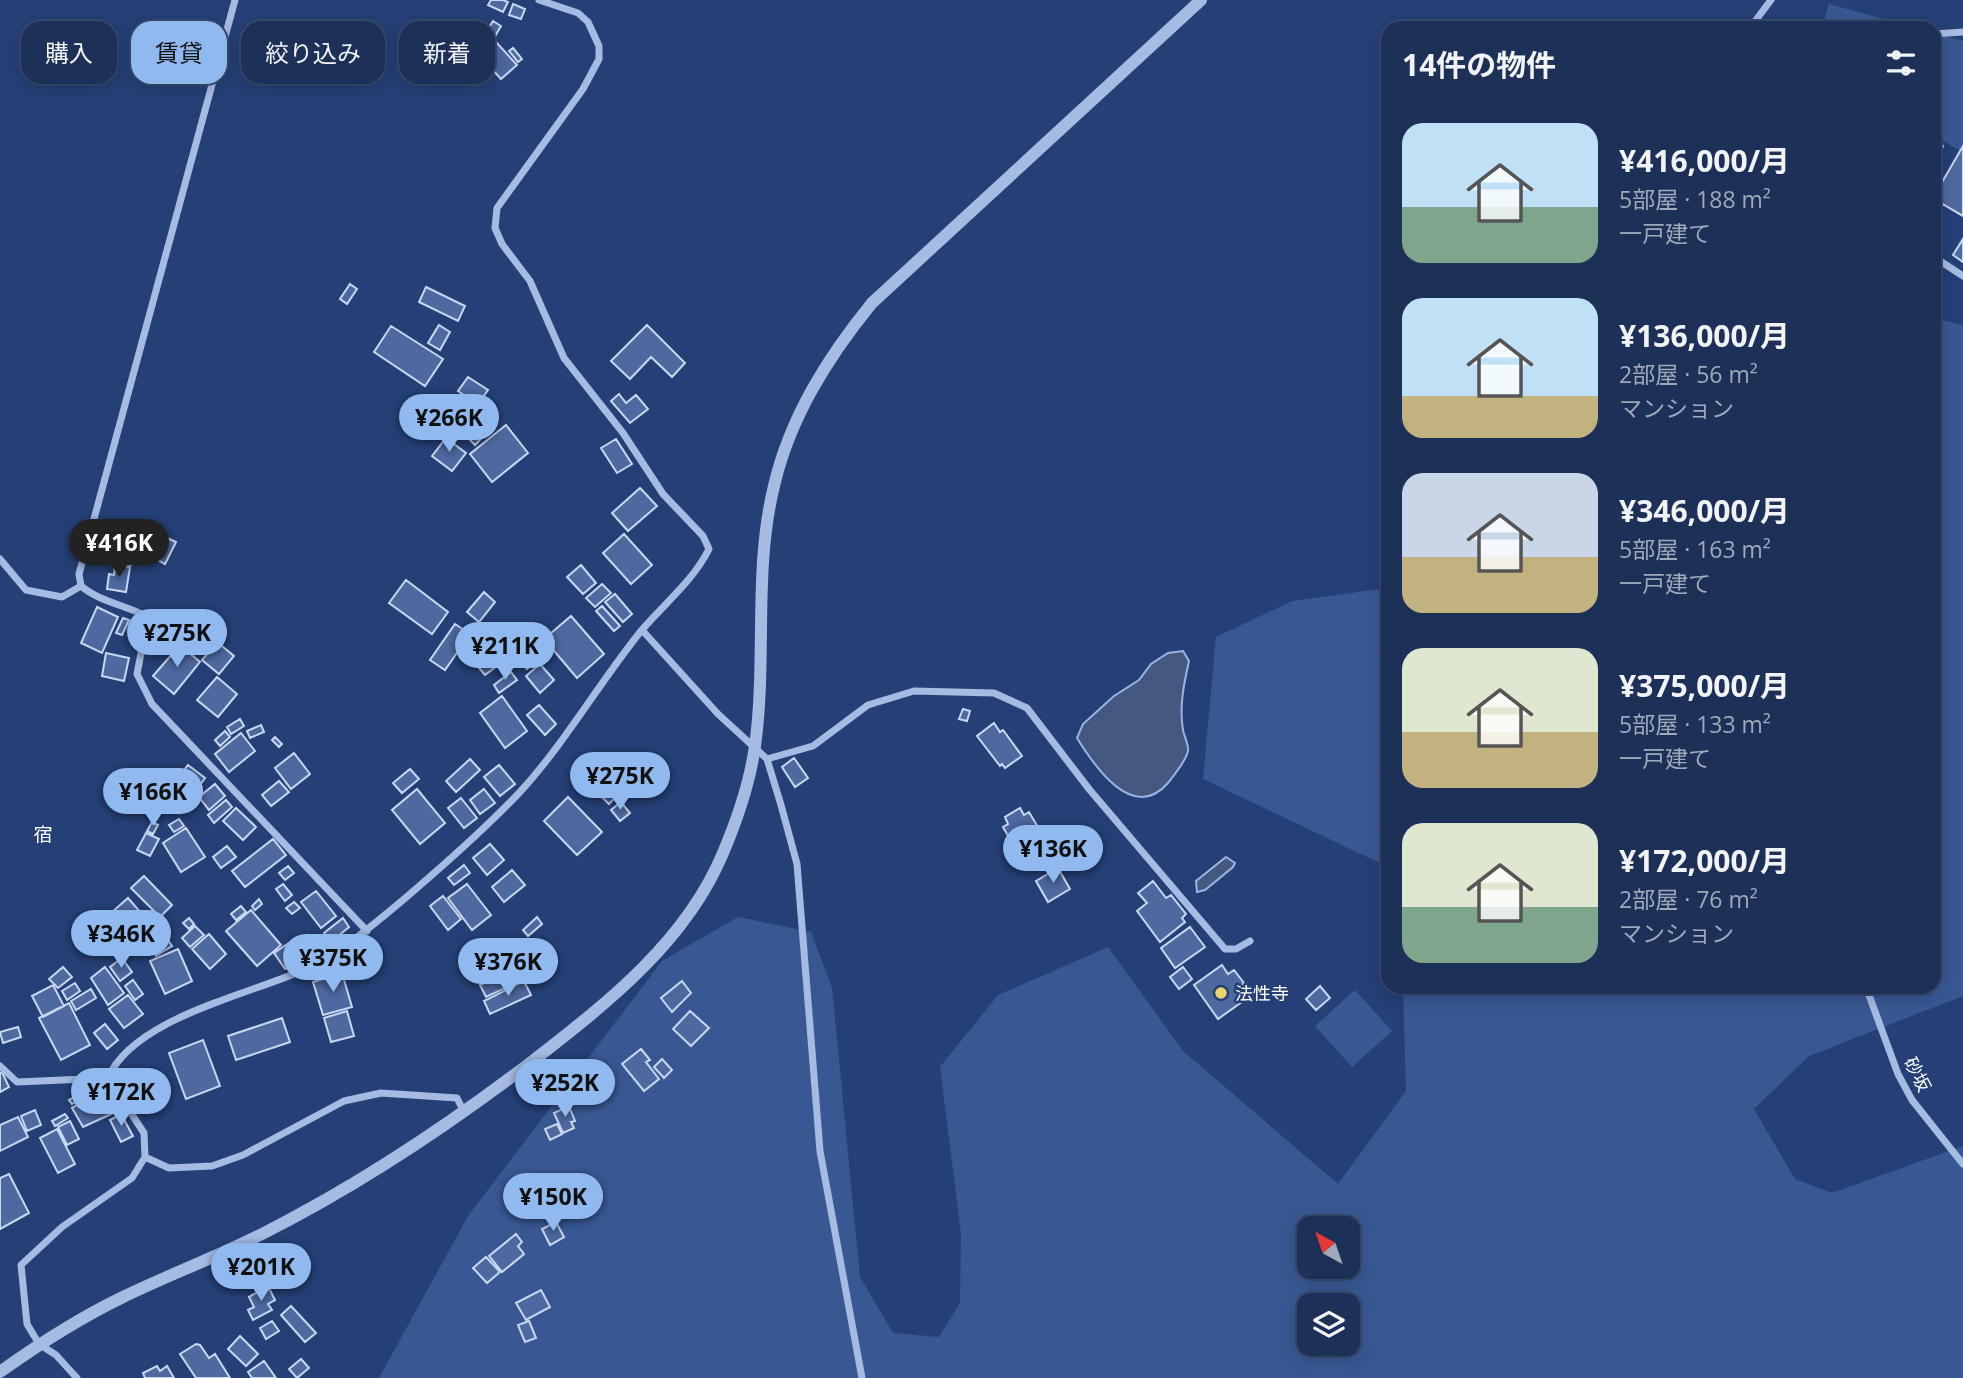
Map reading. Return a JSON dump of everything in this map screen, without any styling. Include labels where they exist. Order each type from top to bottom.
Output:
[{"type":"street","points":[[234,0],[79,574],[81,586],[93,596],[148,617],[137,674],[152,704],[367,931]]},
{"type":"street","points":[[108,1078],[114,1063],[154,1032],[198,1009],[308,968],[367,931],[446,864],[521,790],[642,630],[701,565],[709,550],[702,536],[663,494],[622,433],[564,358],[530,281],[502,244],[495,228],[497,208],[583,89],[599,59],[599,46],[588,22],[578,13],[539,0]]},
{"type":"street","points":[[0,1372],[39,1344],[119,1299],[265,1232],[393,1159],[464,1112],[581,1023],[674,934],[706,890],[723,853],[740,806],[755,748],[762,578],[768,516],[774,484],[790,439],[817,380],[844,338],[872,303],[1200,0]]},
{"type":"street","points":[[1755,21],[1770,0]]},
{"type":"street","points":[[1941,34],[1963,32]]},
{"type":"street","points":[[1941,262],[1963,276]]},
{"type":"street","points":[[0,559],[26,590],[62,597],[81,586]]},
{"type":"street","points":[[642,630],[718,714],[767,759],[797,864],[820,1151],[862,1378]]},
{"type":"street","points":[[767,759],[813,746],[868,705],[914,691],[994,693],[1027,708],[1089,789],[1225,949],[1236,949],[1250,941]]},
{"type":"street","name":"砂坂","points":[[1869,994],[1898,1074],[1912,1100],[1963,1164]]},
{"type":"street","points":[[0,1066],[17,1082],[108,1078]]},
{"type":"street","points":[[77,1378],[57,1355],[39,1344],[27,1324],[21,1265],[62,1227],[132,1178],[145,1157],[144,1133],[108,1078]]},
{"type":"street","points":[[145,1157],[169,1168],[212,1166],[243,1155],[344,1101],[381,1093],[457,1098],[464,1112]]},
{"type":"shaded area","points":[[1829,4],[1891,21],[1824,21]]},
{"type":"shaded area","points":[[1941,35],[1963,41],[1963,152],[1941,140]]},
{"type":"shaded area","points":[[1941,320],[1963,325],[1963,996],[1809,1056],[1754,1109],[1795,1179],[1832,1193],[1963,1146],[1963,1378],[379,1378],[468,1216],[662,961],[738,917],[811,932],[832,988],[860,1277],[893,1333],[939,1337],[960,1303],[961,1233],[940,1067],[998,995],[1108,947],[1183,1051],[1338,1184],[1406,1091],[1403,994],[1941,994]]},
{"type":"shaded area","points":[[1381,589],[1381,864],[1203,779],[1216,637],[1292,601]]},
{"type":"shaded area","points":[[1183,651],[1189,661],[1182,713],[1187,755],[1168,783],[1155,794],[1142,797],[1129,794],[1104,776],[1077,738],[1083,724],[1114,696],[1139,680],[1151,664],[1168,653]]},
{"type":"shaded area","points":[[1226,857],[1235,863],[1233,867],[1205,890],[1197,892],[1196,881]]},
{"type":"shaded area","points":[[1355,990],[1392,1031],[1352,1067],[1315,1026]]},
{"type":"building","points":[[491,0],[508,2],[503,12],[488,5]]},
{"type":"building","points":[[513,4],[525,9],[521,19],[509,15]]},
{"type":"building","points":[[495,22],[501,26],[495,36]]},
{"type":"building","points":[[495,43],[517,65],[501,79],[495,72]]},
{"type":"building","points":[[513,48],[522,59],[518,62],[509,51]]},
{"type":"building","points":[[1963,146],[1963,216],[1941,203],[1941,184]]},
{"type":"building","points":[[1963,239],[1963,262],[1953,255]]},
{"type":"building","points":[[350,284],[357,289],[347,304],[340,299]]},
{"type":"building","points":[[426,287],[465,306],[458,321],[419,302]]},
{"type":"building","points":[[439,325],[450,332],[440,350],[428,343]]},
{"type":"building","points":[[647,325],[685,363],[672,377],[651,357],[630,379],[611,361]]},
{"type":"building","points":[[391,326],[443,359],[425,386],[374,352]]},
{"type":"building","points":[[468,377],[488,390],[478,404],[458,391]]},
{"type":"building","points":[[619,394],[626,403],[636,395],[648,409],[630,423],[611,401]]},
{"type":"building","points":[[465,400],[492,427],[475,445],[448,418]]},
{"type":"building","points":[[506,425],[528,453],[492,482],[470,454]]},
{"type":"building","points":[[446,438],[466,453],[452,471],[432,456]]},
{"type":"building","points":[[616,439],[632,464],[617,473],[601,448]]},
{"type":"building","points":[[640,488],[657,506],[628,531],[612,513]]},
{"type":"building","points":[[113,523],[139,528],[136,545],[110,541]]},
{"type":"building","points":[[624,534],[652,565],[631,584],[603,553]]},
{"type":"building","points":[[167,538],[176,542],[165,564],[158,560]]},
{"type":"building","points":[[106,545],[134,549],[131,565],[103,560]]},
{"type":"building","points":[[115,565],[130,567],[126,592],[107,589],[109,574],[114,575]]},
{"type":"building","points":[[581,565],[596,583],[583,594],[567,577]]},
{"type":"building","points":[[406,580],[448,612],[432,634],[389,603]]},
{"type":"building","points":[[602,584],[611,593],[595,607],[586,598]]},
{"type":"building","points":[[484,592],[495,602],[479,622],[467,612]]},
{"type":"building","points":[[615,594],[632,614],[623,622],[605,602]]},
{"type":"building","points":[[602,606],[620,626],[614,631],[596,611]]},
{"type":"building","points":[[97,607],[118,617],[102,653],[81,643]]},
{"type":"building","points":[[571,616],[604,654],[577,678],[544,639]]},
{"type":"building","points":[[123,618],[129,620],[122,635],[116,633]]},
{"type":"building","points":[[455,624],[470,634],[445,670],[430,660]]},
{"type":"building","points":[[217,642],[234,656],[219,674],[202,660]]},
{"type":"building","points":[[534,642],[544,654],[527,669],[516,657]]},
{"type":"building","points":[[180,645],[200,662],[174,694],[153,676]]},
{"type":"building","points":[[106,653],[129,658],[124,681],[102,676]]},
{"type":"building","points":[[499,653],[505,660],[485,675],[479,668]]},
{"type":"building","points":[[540,664],[554,680],[540,693],[526,676]]},
{"type":"building","points":[[511,672],[517,680],[499,693],[494,685]]},
{"type":"building","points":[[217,677],[237,694],[218,717],[197,700]]},
{"type":"building","points":[[502,696],[527,731],[505,748],[480,713]]},
{"type":"building","points":[[539,705],[556,724],[545,735],[527,715]]},
{"type":"building","points":[[963,709],[970,711],[967,721],[959,719]]},
{"type":"building","points":[[240,719],[244,726],[231,734],[227,727]]},
{"type":"building","points":[[994,723],[1000,732],[1003,730],[1022,756],[1005,768],[1002,764],[1000,766],[977,736]]},
{"type":"building","points":[[261,725],[264,732],[250,738],[247,731]]},
{"type":"building","points":[[225,731],[230,737],[220,746],[215,740]]},
{"type":"building","points":[[241,733],[255,751],[229,772],[215,754]]},
{"type":"building","points":[[275,737],[282,744],[279,747],[272,740]]},
{"type":"building","points":[[294,753],[310,774],[291,789],[275,768]]},
{"type":"building","points":[[604,755],[631,781],[609,804],[582,778]]},
{"type":"building","points":[[794,758],[808,778],[795,787],[782,767]]},
{"type":"building","points":[[470,759],[480,770],[456,792],[446,781]]},
{"type":"building","points":[[188,765],[205,778],[180,813],[162,800]]},
{"type":"building","points":[[499,765],[515,784],[500,796],[484,777]]},
{"type":"building","points":[[410,769],[419,779],[402,793],[393,783]]},
{"type":"building","points":[[279,781],[289,792],[271,806],[262,795]]},
{"type":"building","points":[[215,784],[225,796],[209,810],[199,797]]},
{"type":"building","points":[[417,789],[445,823],[420,844],[392,810]]},
{"type":"building","points":[[484,789],[495,803],[480,814],[470,800]]},
{"type":"building","points":[[568,797],[602,832],[577,855],[544,821]]},
{"type":"building","points":[[461,798],[477,818],[464,828],[448,808]]},
{"type":"building","points":[[226,800],[232,807],[214,823],[208,815]]},
{"type":"building","points":[[621,802],[630,813],[620,821],[611,810]]},
{"type":"building","points":[[236,808],[256,827],[243,840],[223,821]]},
{"type":"building","points":[[1020,808],[1024,815],[1029,812],[1051,849],[1025,865],[1003,827],[1008,824],[1005,817]]},
{"type":"building","points":[[179,819],[184,826],[174,832],[169,825]]},
{"type":"building","points":[[152,822],[158,825],[153,834],[147,831]]},
{"type":"building","points":[[186,828],[205,857],[181,872],[163,843]]},
{"type":"building","points":[[146,833],[159,839],[150,856],[137,850]]},
{"type":"building","points":[[273,839],[286,855],[245,887],[232,871]]},
{"type":"building","points":[[490,844],[504,860],[487,875],[473,858]]},
{"type":"building","points":[[227,846],[236,857],[221,868],[213,857]]},
{"type":"building","points":[[464,865],[470,873],[454,885],[448,878]]},
{"type":"building","points":[[288,866],[294,873],[285,880],[279,873]]},
{"type":"building","points":[[1058,868],[1070,889],[1048,902],[1036,881]]},
{"type":"building","points":[[512,870],[525,885],[504,902],[492,887]]},
{"type":"building","points":[[144,876],[172,905],[160,917],[131,888]]},
{"type":"building","points":[[1153,881],[1166,898],[1171,895],[1186,914],[1182,918],[1185,922],[1160,942],[1137,911],[1147,903],[1138,893]]},
{"type":"building","points":[[283,884],[292,895],[285,901],[276,889]]},
{"type":"building","points":[[467,884],[491,915],[472,930],[448,898]]},
{"type":"building","points":[[316,891],[336,916],[321,928],[301,902]]},
{"type":"building","points":[[443,896],[461,919],[448,930],[430,906]]},
{"type":"building","points":[[128,898],[141,913],[124,928],[111,913]]},
{"type":"building","points":[[259,899],[262,904],[255,910],[252,906]]},
{"type":"building","points":[[294,902],[300,908],[292,914],[286,908]]},
{"type":"building","points":[[241,906],[246,912],[236,920],[231,914]]},
{"type":"building","points":[[251,910],[281,945],[257,966],[226,931]]},
{"type":"building","points":[[152,911],[163,923],[140,943],[130,931]]},
{"type":"building","points":[[537,917],[542,924],[528,936],[523,930]]},
{"type":"building","points":[[189,918],[194,924],[189,929],[183,923]]},
{"type":"building","points":[[343,918],[349,927],[331,942],[324,933]]},
{"type":"building","points":[[195,926],[204,935],[190,947],[182,938]]},
{"type":"building","points":[[1190,927],[1205,947],[1175,968],[1161,948]]},
{"type":"building","points":[[164,934],[172,946],[156,956],[148,945]]},
{"type":"building","points":[[209,934],[226,954],[210,969],[192,949]]},
{"type":"building","points":[[308,935],[318,950],[305,959],[295,944]]},
{"type":"building","points":[[289,943],[300,960],[285,969],[274,953]]},
{"type":"building","points":[[178,949],[192,981],[165,994],[150,961]]},
{"type":"building","points":[[504,955],[508,963],[486,974],[482,966]]},
{"type":"building","points":[[122,958],[132,972],[120,981],[110,967]]},
{"type":"building","points":[[522,965],[528,977],[486,997],[480,985]]},
{"type":"building","name":"法性寺","points":[[1222,965],[1228,974],[1234,970],[1244,983],[1238,988],[1246,999],[1218,1019],[1194,985]]},
{"type":"building","points":[[63,967],[72,977],[58,988],[49,979]]},
{"type":"building","points":[[105,967],[124,993],[108,1005],[91,978]]},
{"type":"building","points":[[1183,967],[1192,979],[1179,989],[1170,977]]},
{"type":"building","points":[[342,973],[352,1007],[323,1015],[313,982]]},
{"type":"building","points":[[133,980],[143,994],[135,1000],[125,986]]},
{"type":"building","points":[[524,981],[531,995],[490,1014],[484,1001]]},
{"type":"building","points":[[682,981],[691,993],[672,1012],[661,998]]},
{"type":"building","points":[[75,983],[80,991],[67,1000],[62,991]]},
{"type":"building","points":[[53,985],[64,1006],[43,1017],[32,996]]},
{"type":"building","points":[[1320,986],[1330,998],[1316,1010],[1306,999]]},
{"type":"building","points":[[91,989],[96,998],[76,1010],[71,1001]]},
{"type":"building","points":[[128,995],[143,1014],[124,1028],[109,1009]]},
{"type":"building","points":[[69,1003],[90,1045],[61,1060],[39,1018]]},
{"type":"building","points":[[347,1011],[354,1036],[331,1042],[324,1018]]},
{"type":"building","points":[[690,1011],[709,1028],[691,1046],[673,1029]]},
{"type":"building","points":[[282,1018],[290,1042],[236,1060],[228,1036]]},
{"type":"building","points":[[105,1024],[118,1040],[107,1049],[94,1033]]},
{"type":"building","points":[[18,1027],[21,1037],[3,1043],[0,1032]]},
{"type":"building","points":[[203,1040],[220,1086],[186,1099],[169,1053]]},
{"type":"building","points":[[641,1049],[650,1060],[646,1062],[659,1079],[644,1091],[622,1064]]},
{"type":"building","points":[[662,1059],[672,1070],[664,1078],[654,1067]]},
{"type":"building","points":[[2,1072],[9,1087],[0,1092],[0,1073]]},
{"type":"building","points":[[87,1089],[90,1094],[72,1104],[69,1100]]},
{"type":"building","points":[[106,1089],[118,1111],[83,1127],[72,1108]]},
{"type":"building","points":[[569,1106],[575,1121],[571,1122],[574,1128],[563,1133],[554,1113]]},
{"type":"building","points":[[35,1110],[41,1125],[27,1131],[21,1116]]},
{"type":"building","points":[[65,1114],[68,1118],[55,1126],[52,1121]]},
{"type":"building","points":[[121,1114],[133,1136],[121,1142],[110,1120]]},
{"type":"building","points":[[18,1117],[28,1137],[0,1151],[0,1125]]},
{"type":"building","points":[[70,1121],[79,1139],[67,1145],[58,1127]]},
{"type":"building","points":[[557,1124],[562,1134],[550,1140],[545,1129]]},
{"type":"building","points":[[57,1129],[75,1164],[58,1173],[40,1138]]},
{"type":"building","points":[[9,1174],[29,1213],[0,1229],[0,1178]]},
{"type":"building","points":[[556,1222],[564,1237],[550,1245],[542,1229]]},
{"type":"building","points":[[516,1234],[522,1242],[518,1246],[524,1254],[502,1272],[489,1256]]},
{"type":"building","points":[[486,1257],[500,1272],[487,1283],[473,1268]]},
{"type":"building","points":[[268,1286],[275,1300],[268,1304],[272,1310],[253,1320],[248,1310],[254,1307],[249,1297]]},
{"type":"building","points":[[541,1290],[550,1307],[526,1320],[516,1303]]},
{"type":"building","points":[[291,1306],[316,1333],[305,1342],[281,1315]]},
{"type":"building","points":[[272,1321],[279,1331],[266,1339],[260,1328]]},
{"type":"building","points":[[529,1321],[536,1338],[525,1342],[518,1325]]},
{"type":"building","points":[[240,1336],[258,1354],[246,1366],[228,1349]]},
{"type":"building","points":[[196,1344],[200,1345],[209,1358],[215,1354],[230,1378],[196,1378],[180,1354]]},
{"type":"building","points":[[301,1359],[309,1368],[297,1378],[289,1369]]},
{"type":"building","points":[[264,1361],[276,1378],[252,1378],[248,1372]]},
{"type":"building","points":[[157,1366],[160,1371],[167,1366],[174,1378],[145,1378],[143,1373]]},
{"type":"place","name":"法性寺","points":[[1221,993]]},
{"type":"district","name":"宿","points":[[43,834]]}]
